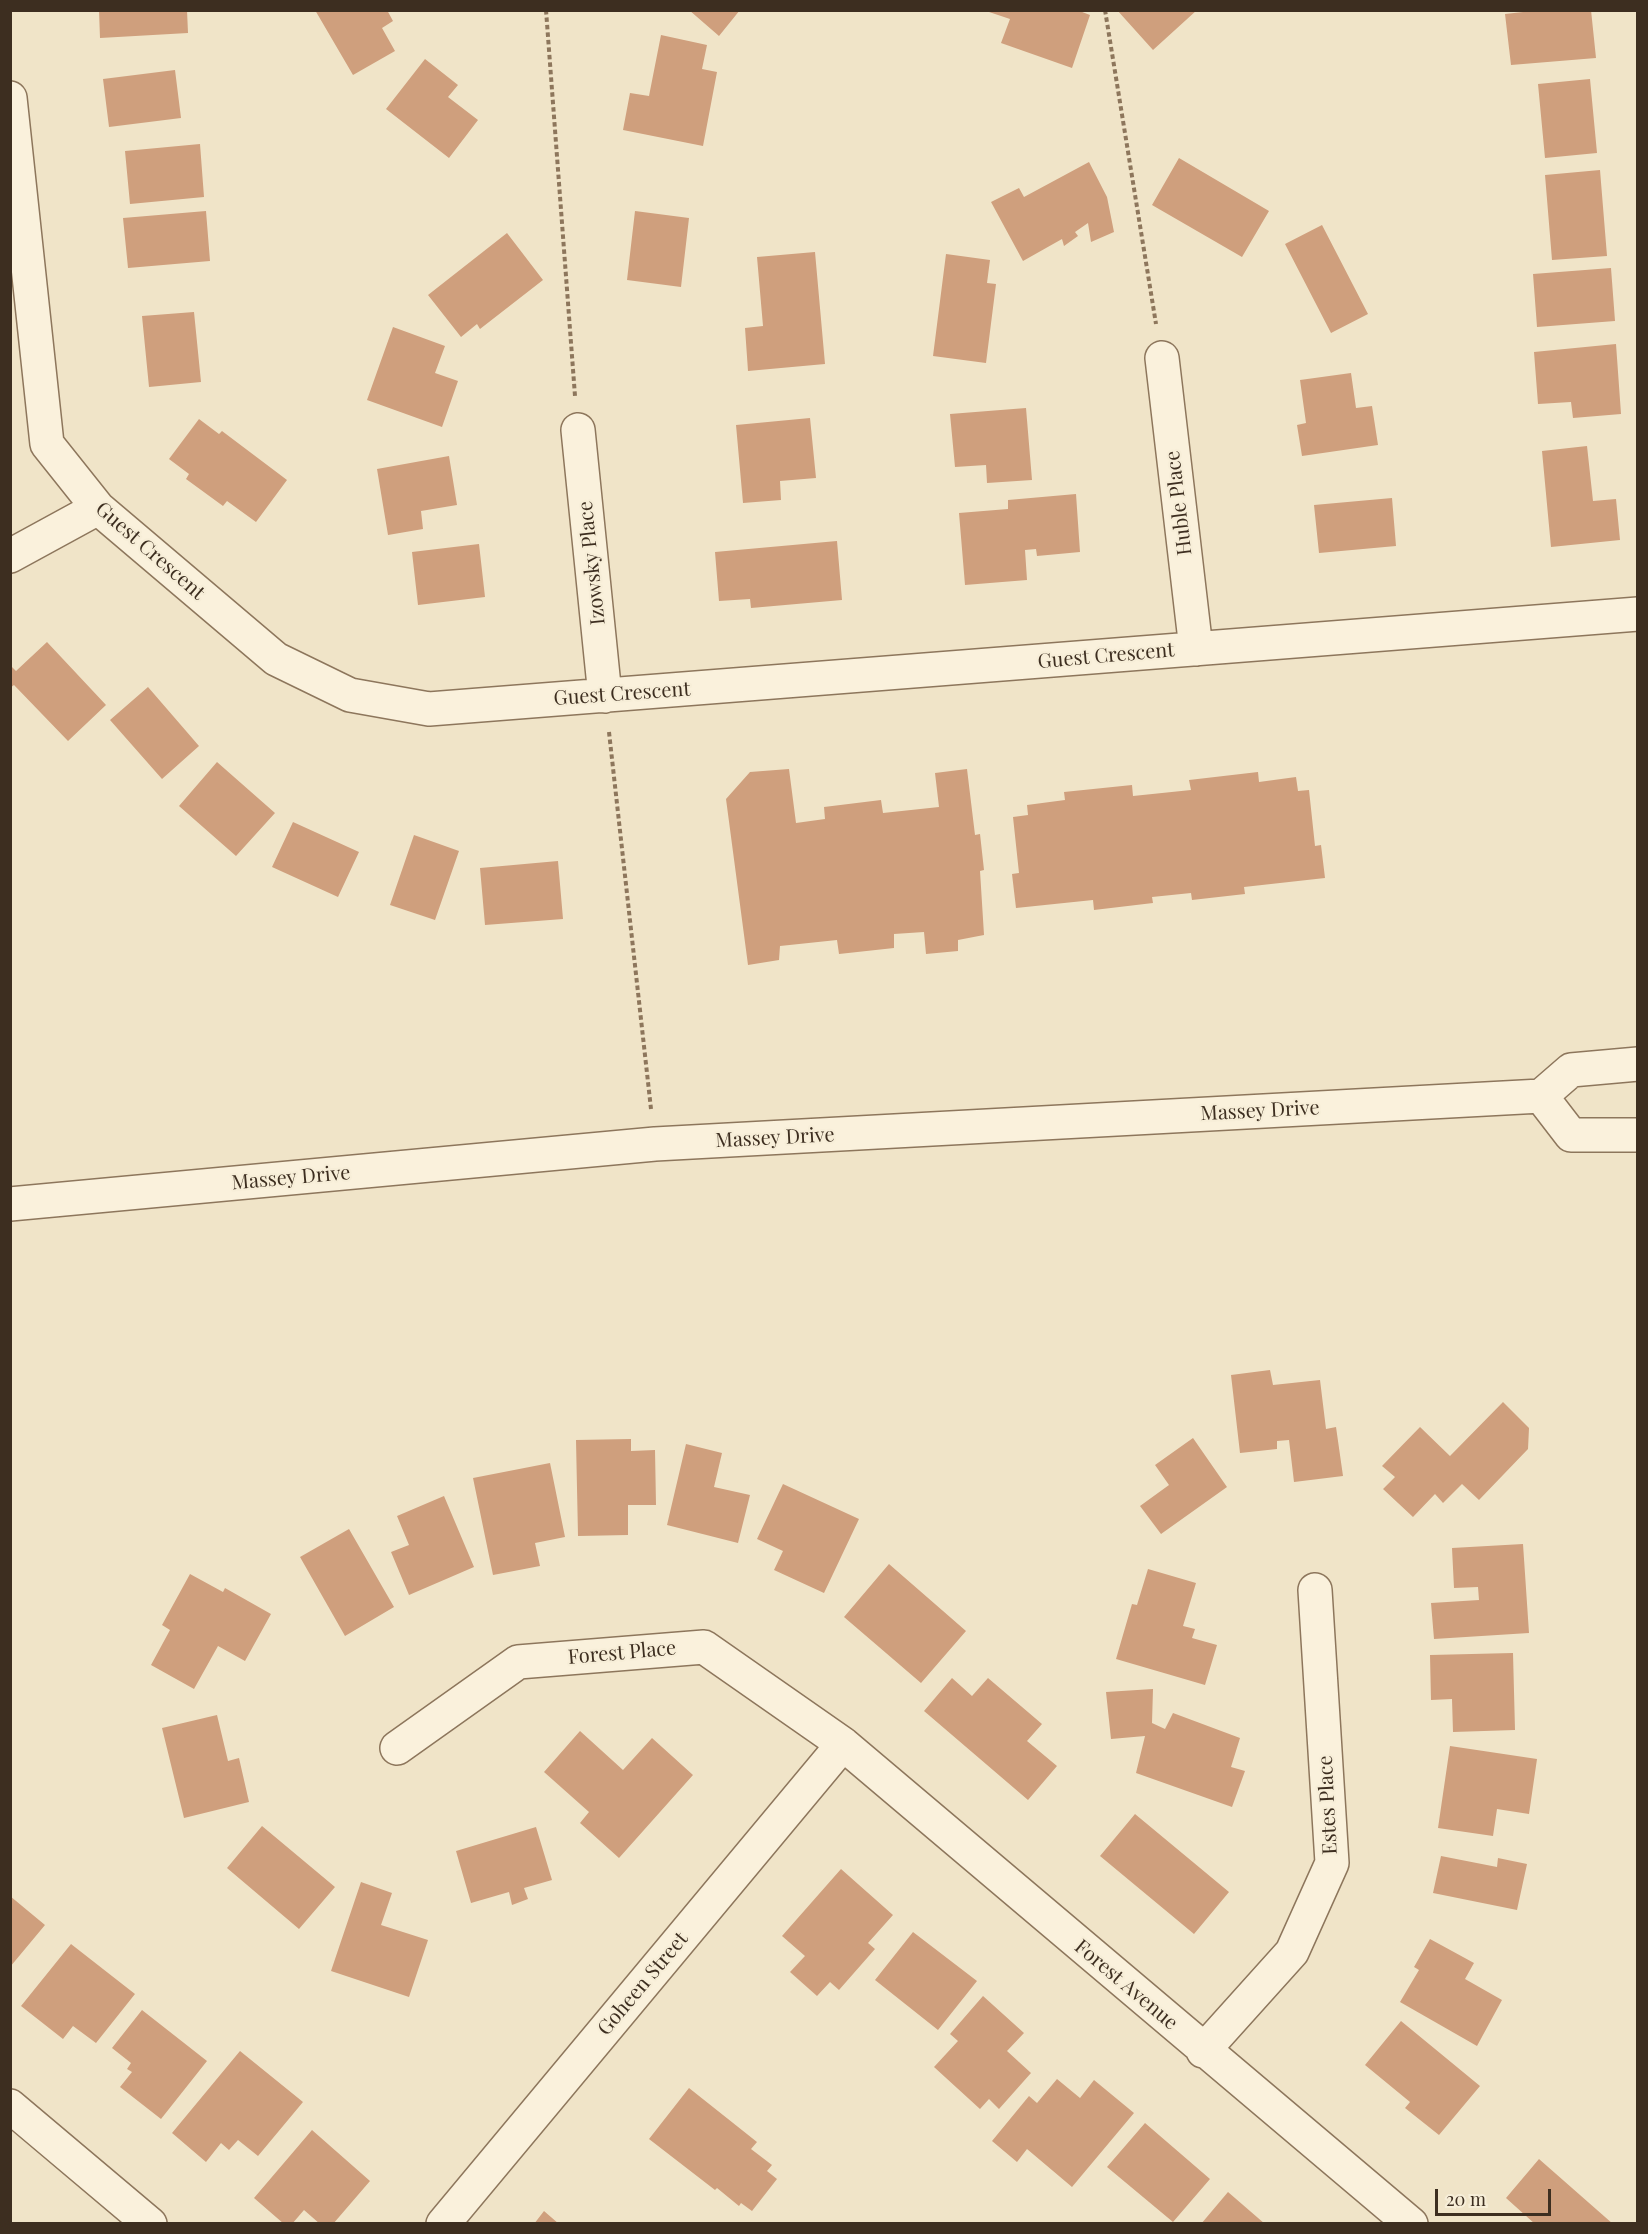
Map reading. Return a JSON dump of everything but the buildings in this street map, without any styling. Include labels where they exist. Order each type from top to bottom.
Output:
[{"type":"street","name":"Guest Crescent","points":[[10,98],[47,444],[98,508],[276,659],[350,695],[429,709],[1638,614]]},
{"type":"street","name":"Huble Place","points":[[1162,358],[1196,649]]},
{"type":"street","name":"Izowsky Place","points":[[578,430],[605,696]]},
{"type":"street","points":[[10,556],[98,508]]},
{"type":"street","points":[[1638,1064],[1571,1070],[1541,1096],[1571,1135],[1638,1135]]},
{"type":"street","name":"Massey Drive","points":[[10,1204],[655,1144],[1541,1096]]},
{"type":"street","name":"Estes Place","points":[[1203,2050],[1292,1952],[1332,1863],[1315,1590]]},
{"type":"street","name":"Forest Place","points":[[397,1748],[518,1662],[704,1647],[843,1744]]},
{"type":"street","name":"Forest Avenue","points":[[843,1744],[1203,2050],[1411,2223]]},
{"type":"street","name":"Goheen Street","points":[[443,2223],[843,1744]]},
{"type":"street","points":[[10,2106],[150,2223]]},
{"type":"path","points":[[546,10],[578,430]]},
{"type":"path","points":[[1105,10],[1162,358]]},
{"type":"path","points":[[605,696],[655,1144]]}]
